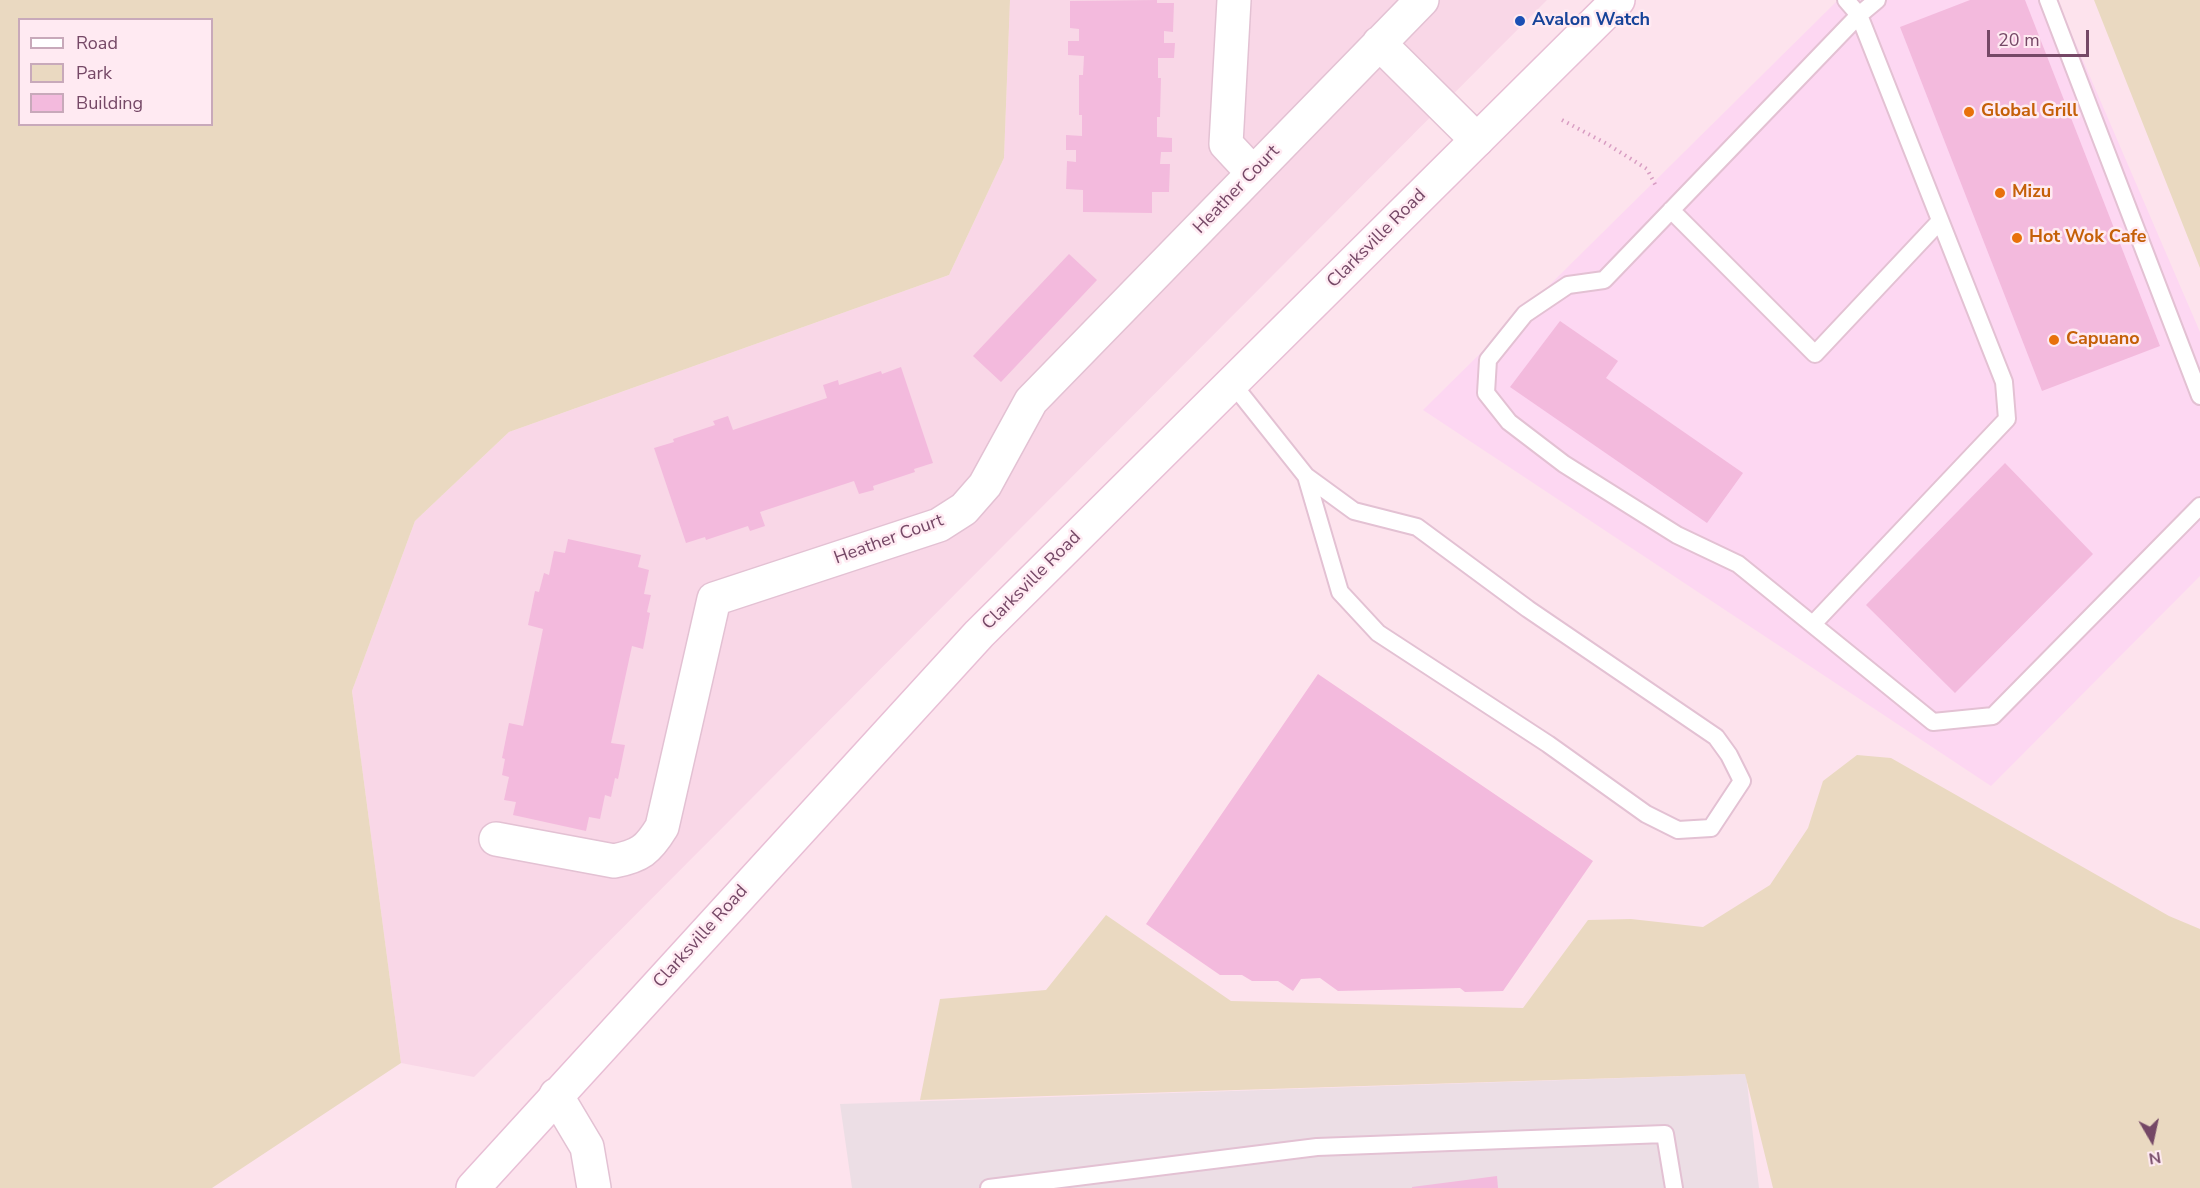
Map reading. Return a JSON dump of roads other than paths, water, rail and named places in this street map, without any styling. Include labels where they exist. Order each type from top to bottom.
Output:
[{"type":"street","points":[[1234,0],[1226,144],[1253,173]]},
{"type":"street","name":"Heather Court","points":[[496,839],[614,861],[633,858],[651,845],[662,827],[714,599],[939,525],[964,509],[985,485],[1031,401],[1422,0]]},
{"type":"street","name":"Clarksville Road","points":[[473,1188],[979,634],[1618,0]]},
{"type":"street","points":[[1379,43],[1477,140]]},
{"type":"street","points":[[556,1095],[587,1147],[594,1188]]},
{"type":"lane","points":[[1813,624],[2007,419],[2004,382],[1859,15],[1846,0]]},
{"type":"lane","points":[[1877,0],[1859,15],[1604,280],[1568,285],[1525,314],[1488,360],[1486,393],[1509,423],[1564,464],[1677,535],[1738,564],[1933,722],[1993,716],[2200,506]]},
{"type":"lane","points":[[2048,0],[2200,396]]},
{"type":"lane","points":[[1671,210],[1815,354],[1940,220]]},
{"type":"lane","points":[[1232,383],[1306,476],[1354,511],[1417,527],[1528,609],[1716,737],[1729,755],[1742,781],[1712,828],[1678,830],[1646,814],[1548,744],[1378,633],[1340,592],[1306,476]]},
{"type":"lane","points":[[989,1188],[1317,1146],[1665,1134],[1674,1188]]},
{"type":"place","name":"Avalon Watch","points":[[1520,21]]},
{"type":"place","name":"Global Grill","points":[[1969,112]]},
{"type":"place","name":"Mizu","points":[[2000,193]]},
{"type":"place","name":"Hot Wok Cafe","points":[[2017,238]]},
{"type":"place","name":"Capuano","points":[[2054,340]]}]
